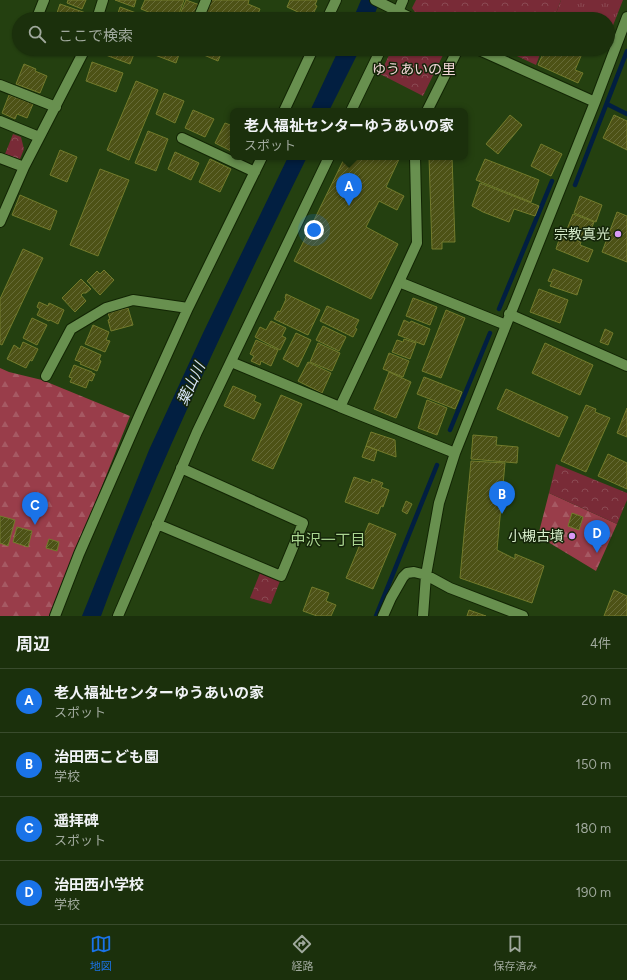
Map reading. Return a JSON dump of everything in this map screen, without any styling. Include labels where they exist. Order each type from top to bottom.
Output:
[{"type":"street","points":[[39,12],[44,0]]},
{"type":"street","points":[[99,12],[103,0]]},
{"type":"street","points":[[201,12],[206,0]]},
{"type":"street","points":[[330,12],[336,0]]},
{"type":"street","points":[[374,0],[392,12]]},
{"type":"street","points":[[395,12],[403,0]]},
{"type":"street","points":[[615,48],[627,16]]},
{"type":"street","points":[[0,222],[24,167],[82,56]]},
{"type":"street","points":[[285,108],[310,56]]},
{"type":"street","points":[[352,108],[378,56]]},
{"type":"street","points":[[428,108],[454,56]]},
{"type":"street","points":[[493,56],[595,102]]},
{"type":"street","points":[[424,616],[426,575],[439,503],[455,453],[612,56]]},
{"type":"street","points":[[0,85],[56,107]]},
{"type":"street","points":[[0,121],[39,137]]},
{"type":"street","points":[[182,138],[255,172]]},
{"type":"street","points":[[0,158],[24,167]]},
{"type":"street","points":[[55,616],[79,554],[140,414],[188,308],[261,160]]},
{"type":"street","points":[[118,616],[181,468],[328,160]]},
{"type":"street","points":[[340,407],[417,243],[415,160]]},
{"type":"street","points":[[399,282],[506,325]]},
{"type":"street","points":[[46,376],[71,329],[106,308],[133,300],[188,308]]},
{"type":"street","points":[[509,314],[627,366]]},
{"type":"street","points":[[231,362],[455,453]]},
{"type":"street","points":[[157,524],[281,576],[303,523],[181,468]]},
{"type":"street","points":[[383,616],[403,577],[407,573],[414,572],[426,575],[450,588],[523,616]]},
{"type":"green space","points":[[416,0],[561,0],[557,12],[415,12],[412,8]]},
{"type":"green space","points":[[561,0],[623,0],[615,20],[615,12],[557,12]]},
{"type":"green space","name":"ゆうあいの里","points":[[389,56],[443,56],[423,96],[380,74]]},
{"type":"green space","points":[[517,56],[539,56],[536,65]]},
{"type":"green space","points":[[13,134],[21,137],[24,149],[20,159],[5,154]]},
{"type":"green space","points":[[0,368],[9,372],[42,380],[130,416],[50,616],[0,616]]},
{"type":"green space","points":[[556,464],[627,493],[627,500],[617,524],[549,493]]},
{"type":"green space","points":[[549,493],[617,524],[596,571],[538,536]]},
{"type":"green space","points":[[260,573],[280,581],[271,604],[250,598]]},
{"type":"water","points":[[361,0],[380,0],[376,12],[356,12]]},
{"type":"water","points":[[336,56],[356,56],[330,108],[311,108]]},
{"type":"water","name":"葉山川","points":[[287,160],[306,160],[187,409],[134,530],[101,616],[82,616],[149,450],[203,333]]},
{"type":"building","points":[[68,0],[86,0],[82,9],[67,3]]},
{"type":"building","points":[[115,0],[136,0],[134,7]]},
{"type":"building","points":[[145,0],[184,0],[180,12],[148,12],[141,9]]},
{"type":"building","points":[[186,0],[200,5],[197,12],[181,12]]},
{"type":"building","points":[[211,0],[249,0],[248,4],[260,9],[259,12],[206,12]]},
{"type":"building","points":[[290,0],[317,0],[315,5],[317,6],[314,12],[298,12],[287,7]]},
{"type":"building","points":[[60,4],[83,12],[57,12]]},
{"type":"building","points":[[120,7],[134,12],[118,12]]},
{"type":"building","points":[[108,56],[133,56],[130,64]]},
{"type":"building","points":[[158,56],[178,56],[176,63]]},
{"type":"building","points":[[206,56],[220,56],[218,61]]},
{"type":"building","points":[[542,56],[581,56],[575,70],[583,73],[578,83],[538,65]]},
{"type":"building","points":[[92,62],[123,73],[116,92],[86,81]]},
{"type":"building","points":[[24,64],[47,76],[40,93],[16,84]]},
{"type":"building","points":[[136,81],[158,90],[129,160],[107,150]]},
{"type":"building","points":[[164,93],[184,101],[175,123],[156,114]]},
{"type":"building","points":[[9,95],[33,104],[27,118],[17,114],[15,119],[2,113]]},
{"type":"building","points":[[193,110],[214,119],[205,137],[185,128]]},
{"type":"building","points":[[510,115],[522,125],[498,154],[486,144]]},
{"type":"building","points":[[614,115],[627,121],[627,150],[603,138]]},
{"type":"building","points":[[225,123],[230,125],[230,150],[215,143]]},
{"type":"building","points":[[148,131],[168,139],[156,171],[135,163]]},
{"type":"building","points":[[541,144],[562,154],[551,176],[531,166]]},
{"type":"building","points":[[60,150],[77,157],[67,182],[50,175]]},
{"type":"building","points":[[175,152],[199,163],[191,180],[168,169]]},
{"type":"building","points":[[210,159],[231,169],[220,192],[199,182]]},
{"type":"building","points":[[485,159],[539,180],[531,202],[476,180]]},
{"type":"building","points":[[344,160],[399,160],[386,187],[404,196],[397,210],[379,201],[366,227],[398,244],[371,299],[294,261]]},
{"type":"building","points":[[429,160],[452,160],[455,242],[442,242],[442,249],[432,249]]},
{"type":"building","points":[[100,169],[129,180],[98,256],[70,245]]},
{"type":"building","points":[[480,183],[539,206],[535,216],[514,209],[509,222],[472,206]]},
{"type":"building","points":[[20,195],[57,211],[50,230],[12,215]]},
{"type":"building","points":[[580,196],[602,205],[596,222],[574,213]]},
{"type":"building","name":"宗教真光","points":[[617,212],[627,216],[627,262],[602,252]]},
{"type":"building","points":[[573,214],[594,222],[587,240],[566,232]]},
{"type":"building","points":[[561,234],[581,242],[580,245],[593,250],[588,262],[556,249]]},
{"type":"building","points":[[23,249],[43,258],[2,345],[0,344],[0,299]]},
{"type":"building","points":[[553,269],[582,280],[577,295],[550,286],[552,282],[548,281]]},
{"type":"building","points":[[104,270],[114,280],[100,295],[87,281],[97,271],[100,274]]},
{"type":"building","points":[[81,279],[91,289],[81,295],[86,301],[75,312],[62,298]]},
{"type":"building","points":[[539,289],[568,300],[560,323],[530,312]]},
{"type":"building","points":[[286,294],[320,310],[308,335],[274,319],[278,311],[280,312],[286,299]]},
{"type":"building","points":[[413,298],[437,307],[430,325],[406,316]]},
{"type":"building","points":[[39,302],[48,306],[49,303],[64,310],[58,324],[37,315],[40,309],[37,307]]},
{"type":"building","points":[[327,306],[359,320],[353,337],[320,321]]},
{"type":"building","points":[[128,308],[133,325],[111,331],[108,313]]},
{"type":"building","points":[[446,310],[465,318],[441,378],[422,371]]},
{"type":"building","points":[[32,318],[47,325],[37,345],[23,338]]},
{"type":"building","points":[[404,320],[410,323],[411,321],[430,329],[424,345],[398,335]]},
{"type":"building","points":[[271,321],[286,328],[282,336],[286,338],[280,350],[255,337],[260,327],[266,330]]},
{"type":"building","points":[[93,325],[109,332],[106,340],[110,341],[105,352],[85,344]]},
{"type":"building","points":[[323,326],[346,337],[339,351],[316,340]]},
{"type":"building","points":[[605,329],[613,333],[608,345],[600,342]]},
{"type":"building","points":[[296,333],[311,340],[298,367],[283,359]]},
{"type":"building","points":[[404,339],[416,343],[410,359],[392,352],[397,340],[403,342]]},
{"type":"building","points":[[256,340],[278,350],[271,366],[261,361],[260,365],[251,361],[254,356],[250,354]]},
{"type":"building","points":[[23,342],[38,349],[32,361],[30,360],[26,368],[7,359],[14,345],[20,349]]},
{"type":"building","points":[[318,343],[340,353],[332,371],[310,362]]},
{"type":"building","points":[[545,343],[593,365],[580,395],[532,373]]},
{"type":"building","points":[[81,346],[101,355],[99,360],[101,361],[97,371],[80,364],[81,362],[75,360]]},
{"type":"building","points":[[389,353],[409,361],[403,377],[383,369]]},
{"type":"building","points":[[308,362],[331,373],[322,393],[298,381]]},
{"type":"building","points":[[74,365],[95,374],[92,381],[89,380],[86,388],[70,382],[72,378],[69,377]]},
{"type":"building","points":[[389,372],[411,382],[396,418],[374,409]]},
{"type":"building","points":[[424,377],[462,392],[455,409],[417,394]]},
{"type":"building","points":[[233,386],[256,396],[254,401],[261,404],[254,419],[224,406]]},
{"type":"building","points":[[506,389],[568,417],[559,437],[497,409]]},
{"type":"building","points":[[281,395],[302,404],[273,469],[252,460]]},
{"type":"building","points":[[427,400],[447,408],[437,435],[418,428]]},
{"type":"building","points":[[586,405],[596,409],[595,412],[610,418],[586,472],[561,461]]},
{"type":"building","points":[[627,408],[627,437],[617,433]]},
{"type":"building","points":[[371,432],[395,440],[396,457],[366,446]]},
{"type":"building","points":[[473,435],[497,437],[496,445],[518,447],[517,463],[471,459]]},
{"type":"building","points":[[366,446],[377,450],[374,461],[362,457]]},
{"type":"building","points":[[608,454],[627,463],[627,489],[598,476]]},
{"type":"building","points":[[471,461],[505,463],[497,550],[515,559],[515,554],[544,566],[532,603],[460,578]]},
{"type":"building","points":[[354,477],[371,483],[372,479],[383,483],[381,487],[389,490],[383,507],[381,506],[378,514],[345,502]]},
{"type":"building","points":[[406,501],[412,504],[407,514],[402,511]]},
{"type":"building","points":[[572,513],[583,517],[579,530],[568,526]]},
{"type":"building","points":[[0,516],[15,520],[8,546],[0,543]]},
{"type":"building","points":[[369,523],[396,534],[373,589],[346,578]]},
{"type":"building","points":[[17,527],[32,531],[28,547],[13,542]]},
{"type":"building","points":[[49,539],[59,542],[57,551],[46,548]]},
{"type":"building","points":[[312,587],[329,593],[326,601],[336,605],[331,616],[317,616],[303,611]]},
{"type":"building","points":[[614,590],[627,596],[627,616],[604,616]]},
{"type":"building","points":[[469,610],[486,616],[467,616]]},
{"type":"waterway","points":[[575,185],[627,51]]},
{"type":"waterway","points":[[607,104],[627,114]]},
{"type":"waterway","points":[[499,309],[552,181]]},
{"type":"waterway","points":[[450,430],[490,333]]},
{"type":"waterway","points":[[376,616],[437,465]]},
{"type":"place","name":"老人福祉センターゆうあいの家","points":[[349,206]]},
{"type":"place","name":"宗教真光","points":[[618,234]]},
{"type":"place","name":"治田西こども園","points":[[502,514]]},
{"type":"place","name":"遥拝碑","points":[[35,525]]},
{"type":"place","name":"小槻古墳","points":[[572,536]]},
{"type":"place","name":"治田西小学校","points":[[597,553]]},
{"type":"district","name":"中沢一丁目","points":[[328,540]]}]
